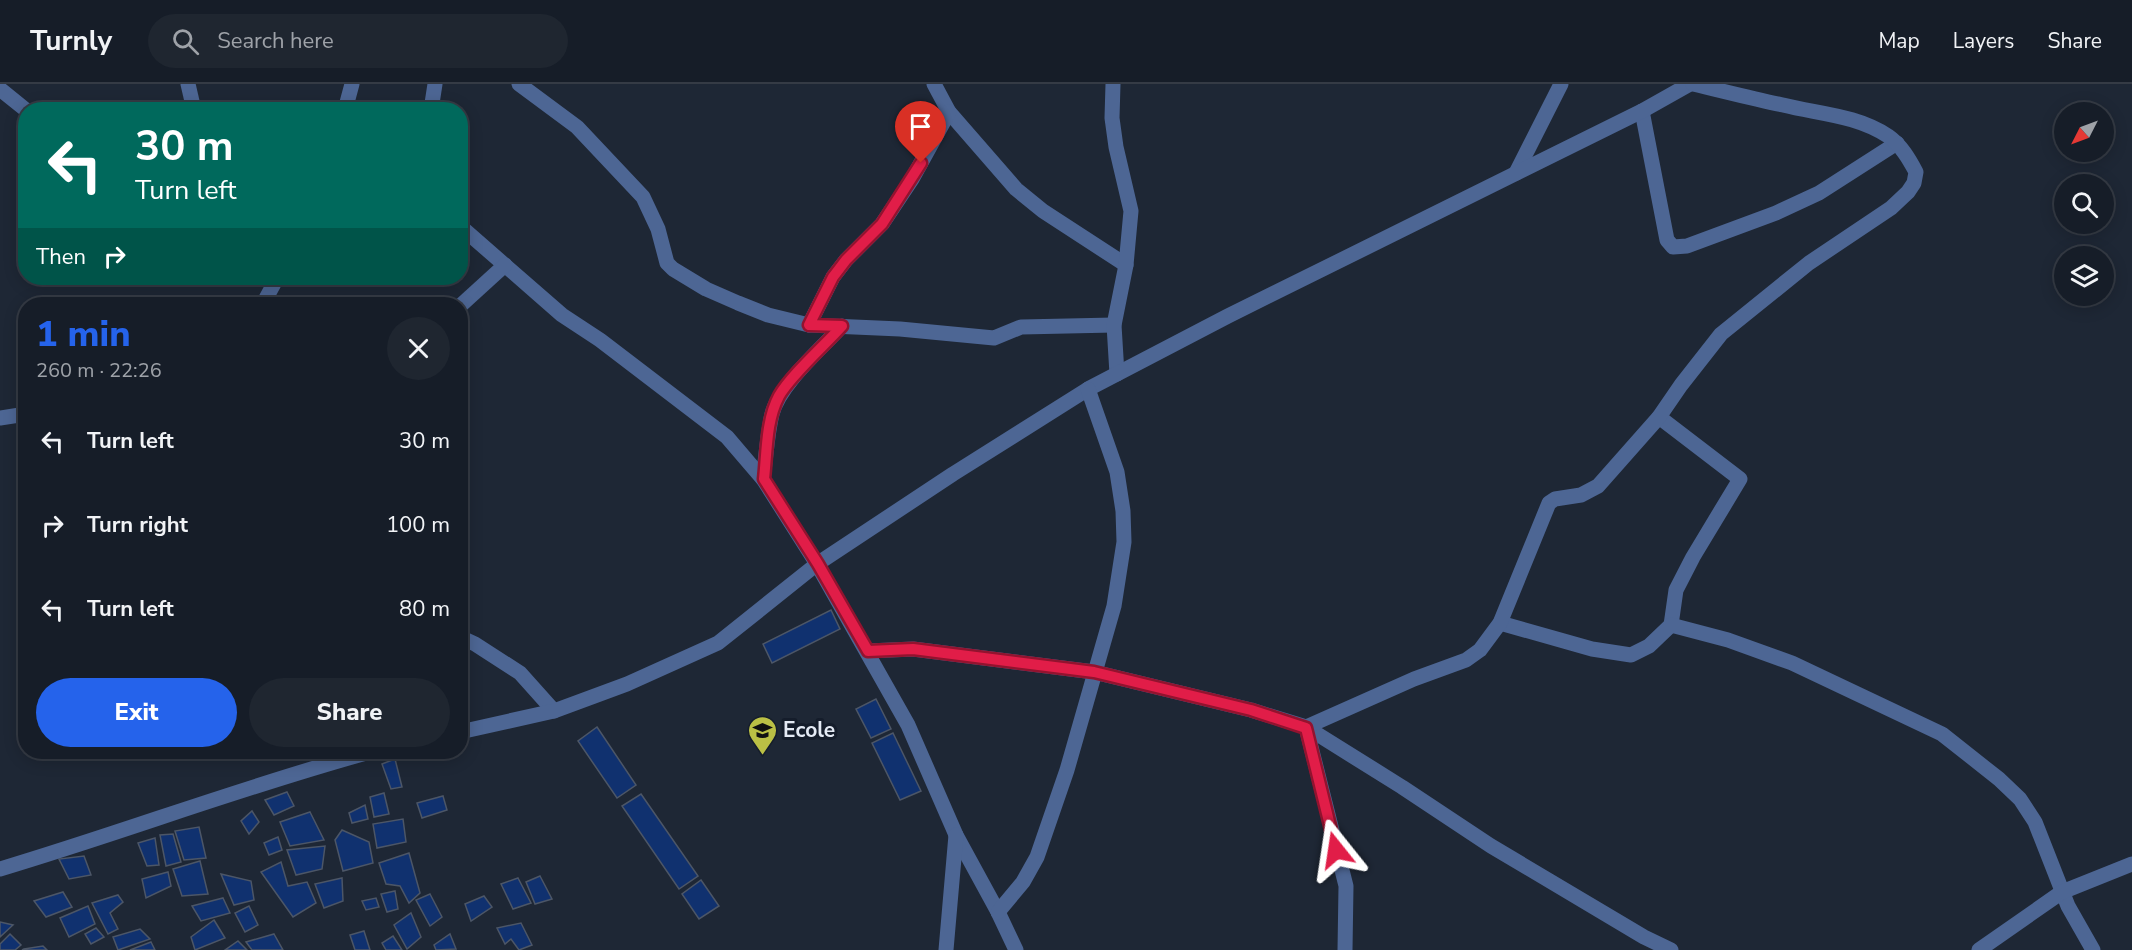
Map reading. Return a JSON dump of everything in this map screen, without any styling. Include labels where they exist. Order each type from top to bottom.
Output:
[{"type":"street","points":[[188,84],[192,102]]},
{"type":"street","points":[[347,102],[352,84]]},
{"type":"street","points":[[432,102],[435,84]]},
{"type":"street","points":[[519,84],[577,127],[643,197],[658,229],[667,263],[706,290],[738,303],[768,315],[809,325],[900,329],[994,338],[1021,327],[1114,325]]},
{"type":"street","points":[[934,84],[949,112],[1000,173],[1029,201],[1126,265]]},
{"type":"street","points":[[1113,84],[1112,118],[1116,147],[1131,211],[1126,265],[1114,325],[1117,374]]},
{"type":"street","points":[[1516,173],[1561,84]]},
{"type":"street","points":[[468,730],[554,711],[627,684],[718,643],[818,564],[953,474],[1088,389],[1228,316],[1692,84],[1856,120],[1897,143],[1916,172],[1914,183],[1908,192],[1891,208],[1809,262],[1721,334],[1659,417],[1598,486],[1581,495],[1563,497],[1549,503],[1500,623],[1480,650],[1466,660],[1414,679],[1306,728]]},
{"type":"street","points":[[0,90],[18,104]]},
{"type":"street","points":[[1642,111],[1667,240],[1673,247],[1687,246],[1776,213],[1808,198],[1897,143]]},
{"type":"street","points":[[809,325],[833,277],[846,260],[882,224],[912,179],[949,112]]},
{"type":"street","points":[[468,233],[562,315],[600,340],[727,437],[764,479],[818,564],[908,725],[956,835],[1016,950]]},
{"type":"street","points":[[468,299],[505,265]]},
{"type":"street","points":[[764,479],[772,412],[779,396],[842,326]]},
{"type":"street","points":[[998,912],[1023,882],[1036,857],[1067,770],[1114,606],[1124,542],[1123,511],[1117,472],[1088,389]]},
{"type":"street","points":[[0,418],[18,415]]},
{"type":"street","points":[[1500,623],[1592,649],[1631,655],[1649,646],[1671,625],[1676,590],[1740,479],[1659,417]]},
{"type":"street","points":[[1671,625],[1728,640],[1792,663],[1942,734],[1999,779],[2020,799],[2035,822],[2068,906],[2093,950]]},
{"type":"street","points":[[468,641],[520,673],[554,711]]},
{"type":"street","points":[[868,651],[913,649],[1094,672],[1251,710],[1306,728],[1402,787],[1491,846],[1644,937],[1671,950]]},
{"type":"street","points":[[1306,728],[1346,886],[1346,950]]},
{"type":"street","points":[[0,869],[83,844],[298,771],[343,759]]},
{"type":"street","points":[[946,950],[956,835]]},
{"type":"street","points":[[1979,950],[2062,892],[2132,864]]},
{"type":"building","points":[[831,610],[840,629],[772,663],[763,644]]},
{"type":"building","points":[[876,699],[891,729],[871,738],[856,709]]},
{"type":"building","points":[[597,727],[636,785],[617,798],[578,741]]},
{"type":"building","points":[[893,733],[921,791],[900,800],[872,743]]},
{"type":"building","points":[[395,759],[402,787],[391,789],[382,764]]},
{"type":"building","points":[[287,792],[294,806],[274,815],[265,800]]},
{"type":"building","points":[[384,793],[389,814],[374,817],[370,797]]},
{"type":"building","points":[[641,794],[698,876],[679,889],[622,806]]},
{"type":"building","points":[[443,796],[447,810],[422,818],[417,803]]},
{"type":"building","points":[[365,805],[368,819],[352,823],[349,813]]},
{"type":"building","points":[[252,811],[259,822],[249,834],[241,821]]},
{"type":"building","points":[[310,812],[324,840],[290,846],[280,822]]},
{"type":"building","points":[[403,819],[406,842],[377,848],[373,824]]},
{"type":"building","points":[[199,827],[206,858],[184,860],[175,831]]},
{"type":"building","points":[[342,830],[369,842],[373,863],[343,871],[335,840]]},
{"type":"building","points":[[173,834],[181,862],[166,866],[160,835]]},
{"type":"building","points":[[278,837],[282,850],[269,855],[264,843]]},
{"type":"building","points":[[155,838],[159,865],[147,866],[138,843]]},
{"type":"building","points":[[325,846],[322,869],[296,875],[287,850]]},
{"type":"building","points":[[409,853],[420,893],[409,903],[400,886],[386,884],[379,863]]},
{"type":"building","points":[[84,856],[91,875],[69,879],[59,859]]},
{"type":"building","points":[[200,861],[208,894],[182,896],[173,869]]},
{"type":"building","points":[[281,862],[288,886],[307,882],[316,903],[293,917],[261,872]]},
{"type":"building","points":[[168,872],[171,886],[146,898],[142,879]]},
{"type":"building","points":[[221,874],[251,881],[254,900],[234,905]]},
{"type":"building","points":[[540,876],[552,899],[535,904],[526,882]]},
{"type":"building","points":[[342,878],[343,901],[324,908],[315,884]]},
{"type":"building","points":[[518,878],[531,903],[513,909],[501,884]]},
{"type":"building","points":[[701,880],[719,906],[699,919],[682,894]]},
{"type":"building","points":[[395,891],[398,909],[387,912],[381,894]]},
{"type":"building","points":[[63,892],[72,907],[46,917],[34,901]]},
{"type":"building","points":[[430,894],[442,917],[430,926],[416,900]]},
{"type":"building","points":[[118,895],[123,902],[110,913],[118,929],[108,934],[92,903]]},
{"type":"building","points":[[484,896],[492,907],[471,921],[465,904]]},
{"type":"building","points":[[223,898],[230,913],[201,921],[192,906]]},
{"type":"building","points":[[376,898],[379,907],[366,910],[362,901]]},
{"type":"building","points":[[88,906],[95,924],[69,937],[60,918]]},
{"type":"building","points":[[249,906],[258,925],[245,932],[235,913]]},
{"type":"building","points":[[411,913],[421,937],[407,949],[394,925]]},
{"type":"building","points":[[214,920],[225,938],[195,950],[191,937]]},
{"type":"building","points":[[0,922],[13,925],[0,937]]},
{"type":"building","points":[[521,923],[532,945],[519,950],[511,939],[505,944],[497,928]]},
{"type":"building","points":[[96,928],[104,937],[91,944],[85,934]]},
{"type":"building","points":[[140,929],[150,939],[118,950],[113,937]]},
{"type":"building","points":[[364,931],[370,950],[355,950],[350,935]]},
{"type":"building","points":[[10,934],[21,945],[15,950],[0,950],[0,944]]},
{"type":"building","points":[[274,934],[283,950],[252,950],[246,942]]},
{"type":"building","points":[[450,934],[456,949],[436,950],[434,945]]},
{"type":"building","points":[[393,936],[402,950],[386,950],[382,943]]},
{"type":"building","points":[[238,941],[247,950],[225,950]]},
{"type":"building","points":[[151,942],[155,950],[130,950]]},
{"type":"building","points":[[43,946],[47,950],[22,950],[24,949]]},
{"type":"place","name":"Ecole","points":[[762,756]]},
{"type":"route","points":[[921,163],[882,224],[846,260],[821,298],[809,325],[842,326],[779,396],[772,412],[764,479],[818,564],[868,651],[913,649],[1094,672],[1251,710],[1306,728],[1336,850]]}]
